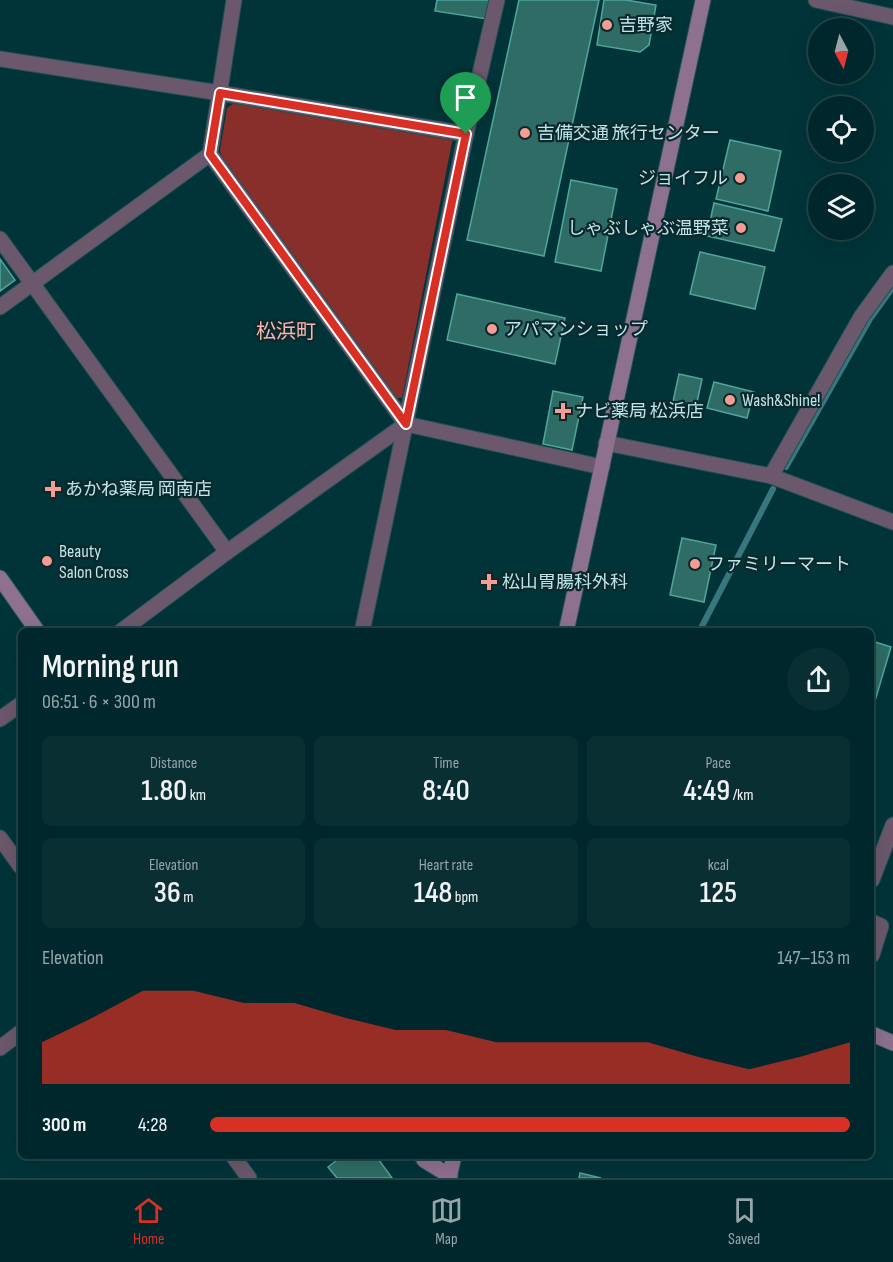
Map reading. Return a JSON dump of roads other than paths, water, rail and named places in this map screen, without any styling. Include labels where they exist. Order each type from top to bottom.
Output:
[{"type":"street","points":[[0,308],[210,154],[234,0]]},
{"type":"street","points":[[363,628],[466,134],[497,0]]},
{"type":"street","points":[[567,628],[703,0]]},
{"type":"street","points":[[816,0],[893,17]]},
{"type":"street","points":[[0,59],[466,134]]},
{"type":"street","points":[[210,154],[406,424],[602,467]]},
{"type":"street","points":[[0,239],[227,552]]},
{"type":"street","points":[[771,476],[861,317],[893,273]]},
{"type":"street","points":[[125,628],[406,424]]},
{"type":"street","points":[[606,443],[771,476],[893,522]]},
{"type":"street","points":[[0,578],[35,628]]},
{"type":"street","points":[[0,719],[18,706]]},
{"type":"street","points":[[874,875],[893,825]]},
{"type":"street","points":[[0,838],[5,856],[18,865]]},
{"type":"street","points":[[874,923],[881,926],[874,949]]},
{"type":"street","points":[[0,1048],[18,1034]]},
{"type":"street","points":[[874,1035],[893,1043]]},
{"type":"street","points":[[235,1159],[249,1178]]},
{"type":"street","points":[[424,1159],[449,1177],[453,1159]]},
{"type":"waterway","points":[[786,467],[870,319],[893,287]]},
{"type":"waterway","points":[[701,628],[773,489]]},
{"type":"place","name":"吉野家","points":[[607,25]]},
{"type":"place","name":"吉備交通 旅行センター","points":[[525,133]]},
{"type":"place","name":"ジョイフル","points":[[740,178]]},
{"type":"place","name":"しゃぶしゃぶ温野菜","points":[[741,228]]},
{"type":"place","name":"アパマンショップ","points":[[492,329]]},
{"type":"place","name":"Wash&Shine!","points":[[730,400]]},
{"type":"place","name":"ナビ薬局 松浜店","points":[[563,411]]},
{"type":"place","name":"あかね薬局 岡南店","points":[[53,489]]},
{"type":"place","name":"Beauty Salon Cross","points":[[47,561]]},
{"type":"place","name":"ファミリーマート","points":[[695,564]]},
{"type":"place","name":"松山胃腸科外科","points":[[489,582]]},
{"type":"district","name":"松浜町","points":[[286,331]]}]
